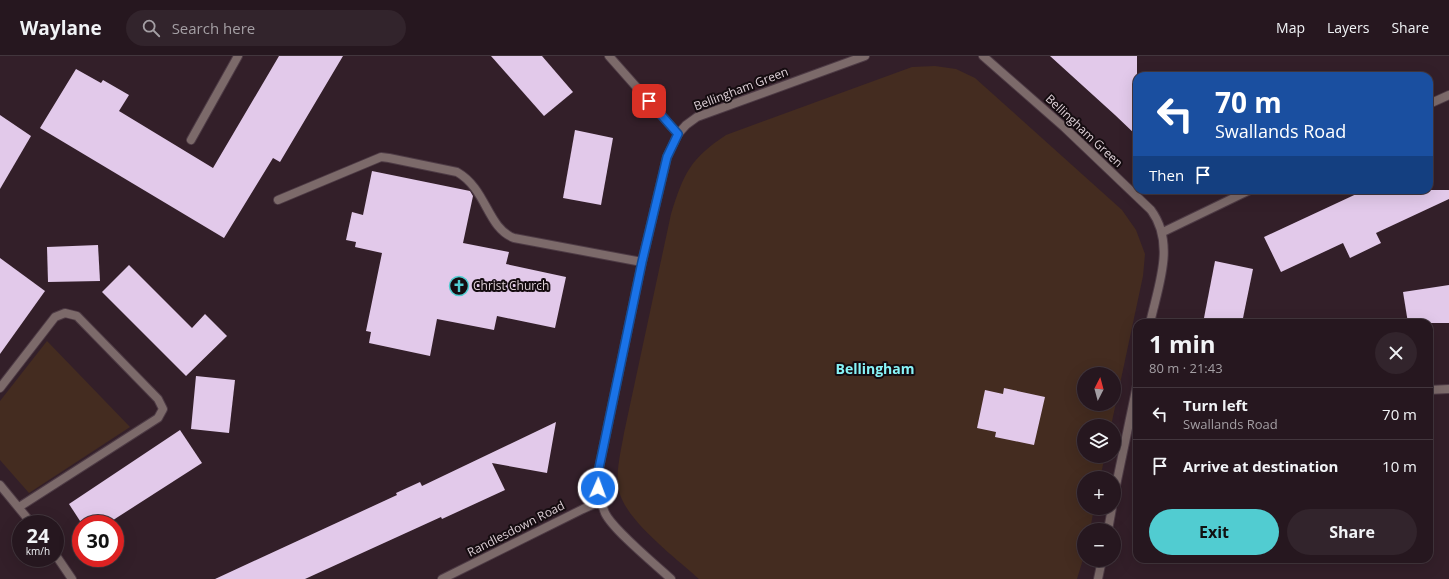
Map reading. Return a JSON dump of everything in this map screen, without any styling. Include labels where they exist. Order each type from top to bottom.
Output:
[{"type":"street","points":[[191,140],[238,56]]},
{"type":"street","points":[[609,56],[678,134]]},
{"type":"street","name":"Bellingham Green","points":[[671,579],[617,529],[606,515],[598,488],[599,468],[642,262],[667,157],[678,134],[686,125],[697,117],[865,56]]},
{"type":"street","name":"Bellingham Green","points":[[983,56],[1064,128],[1133,193]]},
{"type":"street","points":[[1433,102],[1449,95]]},
{"type":"street","points":[[278,200],[381,157],[389,158],[457,172],[464,176],[482,196],[499,230],[506,235],[514,238],[642,262]]},
{"type":"street","name":"Bellingham Green","points":[[1134,194],[1151,210],[1159,221],[1165,244],[1151,319]]},
{"type":"street","points":[[1163,232],[1242,194]]},
{"type":"street","points":[[0,388],[55,317],[65,313],[77,316],[158,399],[163,409],[158,418],[19,508]]},
{"type":"street","points":[[1433,390],[1449,390]]},
{"type":"street","points":[[1119,471],[1133,404]]},
{"type":"street","points":[[0,485],[25,515]]},
{"type":"street","name":"Randlesdown Road","points":[[442,579],[601,501]]},
{"type":"street","points":[[64,567],[72,579]]},
{"type":"street","points":[[1098,579],[1101,567]]},
{"type":"shaded area","points":[[935,66],[956,69],[975,78],[1122,210],[1136,230],[1145,254],[1143,276],[1121,379],[1121,367],[1077,367],[1077,411],[1114,411],[1112,419],[1077,419],[1077,463],[1103,463],[1102,471],[1077,471],[1077,515],[1093,515],[1091,523],[1077,523],[1077,567],[1081,567],[1077,579],[699,579],[665,550],[641,526],[624,503],[619,491],[619,462],[624,433],[671,214],[680,188],[690,168],[704,152],[726,135],[912,67]]},
{"type":"shaded area","points":[[47,341],[130,427],[29,493],[0,460],[0,401]]},
{"type":"building","points":[[279,56],[343,56],[280,162],[273,158],[224,238],[40,128],[76,69],[101,83],[103,80],[129,95],[119,111],[213,168]]},
{"type":"building","points":[[491,56],[542,56],[573,92],[544,116]]},
{"type":"building","points":[[1050,56],[1137,56],[1137,72],[1133,72],[1133,132]]},
{"type":"building","points":[[0,115],[31,136],[0,189]]},
{"type":"building","points":[[575,130],[613,138],[601,205],[563,198]]},
{"type":"building","points":[[372,171],[470,191],[473,196],[463,243],[509,252],[506,264],[566,277],[555,328],[497,316],[494,330],[437,319],[430,356],[369,343],[371,332],[366,331],[382,253],[355,247],[356,242],[346,240],[352,212],[363,215]]},
{"type":"building","points":[[1433,190],[1449,190],[1449,199],[1376,233],[1381,243],[1350,258],[1343,243],[1281,272],[1264,237],[1356,194],[1433,194]]},
{"type":"building","points":[[98,245],[100,281],[48,282],[47,247]]},
{"type":"building","points":[[0,258],[45,291],[0,354]]},
{"type":"building","points":[[1215,261],[1253,269],[1243,319],[1204,319]]},
{"type":"building","points":[[129,265],[192,328],[205,314],[227,336],[186,376],[102,292]]},
{"type":"building","points":[[1449,285],[1449,323],[1433,323],[1433,319],[1407,319],[1403,292]]},
{"type":"building","points":[[196,376],[235,380],[229,433],[191,429]]},
{"type":"building","points":[[1004,388],[1045,397],[1034,445],[995,437],[996,432],[977,428],[985,390],[1003,394]]},
{"type":"building","points":[[556,422],[547,473],[492,463],[505,490],[442,519],[441,517],[305,579],[215,579],[397,495],[396,493],[420,482],[422,486]]},
{"type":"building","points":[[180,430],[202,463],[121,515],[76,515],[69,504]]},
{"type":"place","name":"Christ Church","points":[[459,286]]},
{"type":"district","name":"Bellingham","points":[[875,369]]},
{"type":"route","points":[[598,488],[599,468],[642,262],[667,157],[678,134],[649,101]]}]
